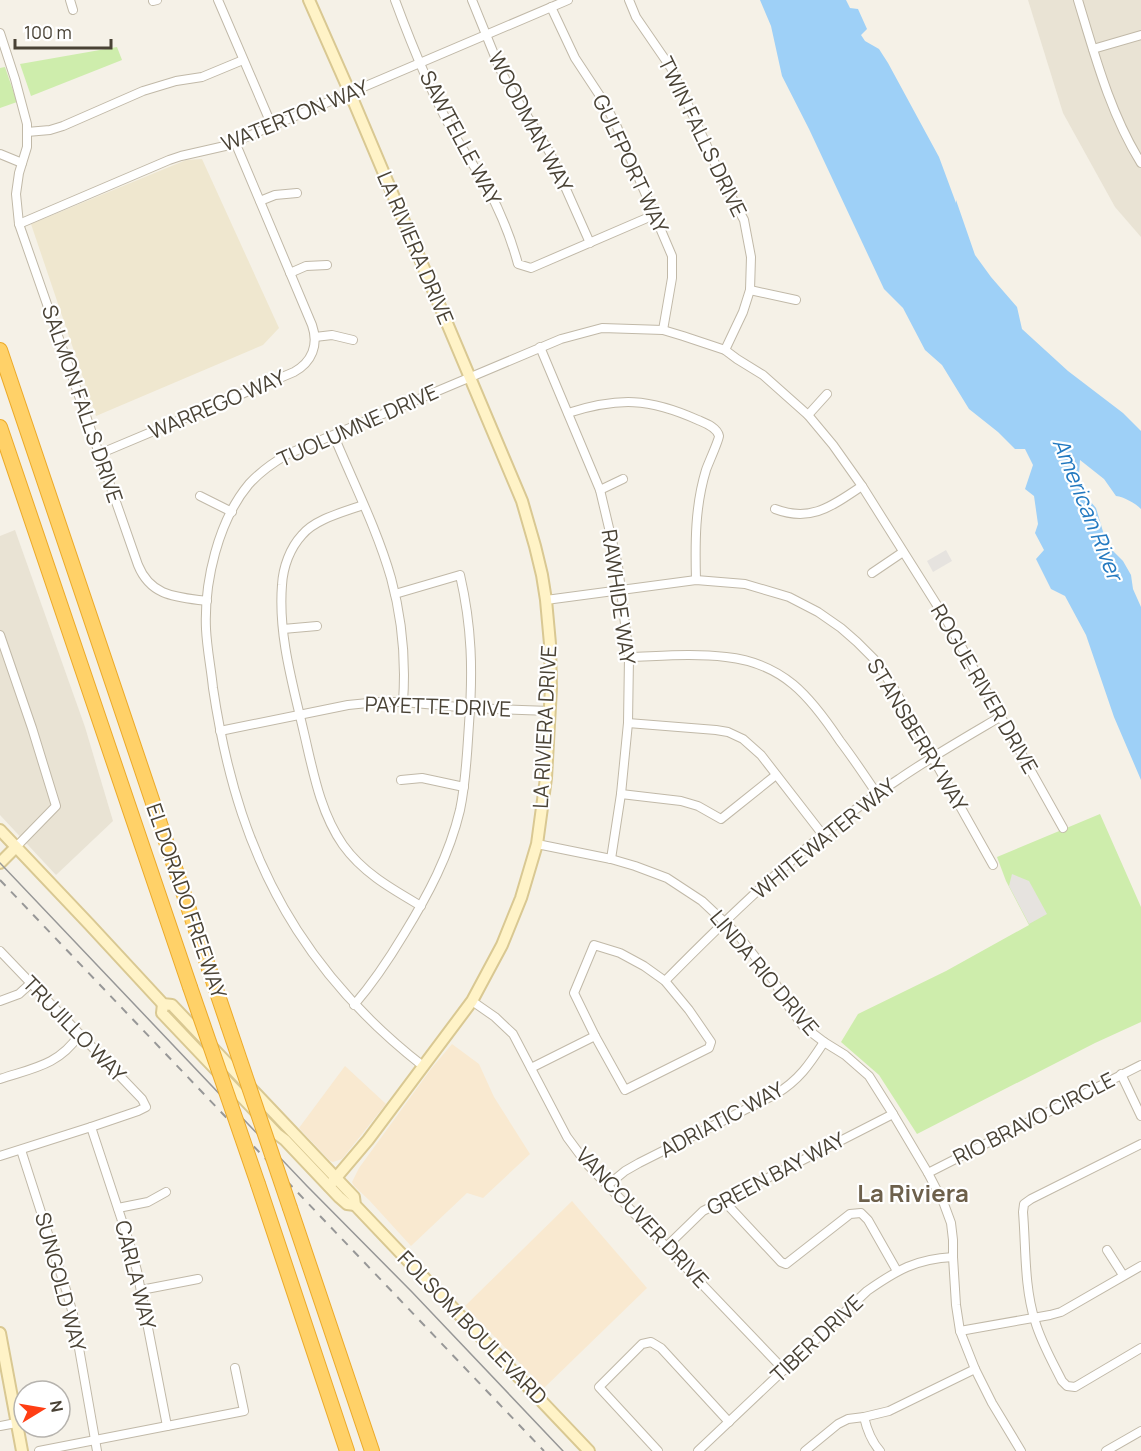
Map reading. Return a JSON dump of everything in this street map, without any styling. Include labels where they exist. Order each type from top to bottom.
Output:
[{"type":"highway","name":"EL DORADO FREEWAY","points":[[0,350],[372,1451]]},
{"type":"highway","name":"EL DORADO FREEWAY","points":[[0,427],[347,1451]]},
{"type":"street","points":[[70,0],[74,10]]},
{"type":"street","points":[[218,0],[272,126]]},
{"type":"street","name":"LA RIVIERA DRIVE","points":[[309,0],[522,501],[535,546],[546,600],[550,644],[550,711],[545,788],[537,844],[521,898],[502,945],[472,1001],[368,1140],[333,1182]]},
{"type":"street","name":"SAWTELLE WAY","points":[[395,0],[438,103],[456,138],[488,189],[518,264],[531,268],[590,243]]},
{"type":"street","name":"WOODMAN WAY","points":[[472,0],[485,35],[511,90],[550,153],[590,243]]},
{"type":"street","name":"WATERTON WAY","points":[[19,224],[169,160],[235,142],[568,0]]},
{"type":"street","name":"TWIN FALLS DRIVE","points":[[629,0],[636,16],[671,68],[724,183],[744,220],[751,257],[750,290],[743,312],[725,350]]},
{"type":"street","points":[[1078,0],[1117,117],[1141,164]]},
{"type":"street","name":"GULFPORT WAY","points":[[551,7],[575,58],[618,127],[672,255],[673,267],[663,330]]},
{"type":"street","name":"SALMON FALLS DRIVE","points":[[0,33],[15,79],[27,132],[27,147],[19,173],[16,194],[19,224],[138,566],[155,588],[168,595],[207,601]]},
{"type":"street","points":[[1093,49],[1141,35]]},
{"type":"street","points":[[27,132],[50,130],[63,126],[143,91],[176,81],[202,77],[243,60]]},
{"type":"street","points":[[235,142],[315,337],[332,335],[353,340]]},
{"type":"street","points":[[0,154],[22,163]]},
{"type":"street","points":[[260,201],[275,195],[297,193]]},
{"type":"street","points":[[590,243],[654,214]]},
{"type":"street","points":[[290,273],[306,266],[327,265]]},
{"type":"street","points":[[750,290],[796,300]]},
{"type":"street","name":"ROGUE RIVER DRIVE","points":[[470,378],[561,339],[602,328],[663,330],[725,350],[763,375],[808,416],[833,445],[862,486],[947,621],[1063,828]]},
{"type":"street","name":"WARREGO WAY","points":[[99,454],[294,372],[309,360],[315,337]]},
{"type":"street","name":"RAWHIDE WAY","points":[[540,347],[600,489],[622,590],[629,657],[628,723],[621,794],[611,859]]},
{"type":"street","name":"TUOLUMNE DRIVE","points":[[423,1066],[387,1037],[354,1005],[334,981],[313,954],[281,904],[268,877],[248,833],[226,762],[208,647],[206,614],[211,572],[220,540],[232,512],[249,485],[267,467],[288,454],[470,378]]},
{"type":"street","points":[[808,416],[827,394]]},
{"type":"street","points":[[568,413],[594,405],[641,402],[668,407],[713,427],[719,435],[718,443],[704,476],[698,505],[694,541],[696,580]]},
{"type":"street","points":[[334,436],[383,554],[395,594],[402,638],[404,702]]},
{"type":"street","points":[[600,489],[624,479]]},
{"type":"street","points":[[775,509],[787,514],[813,513],[826,509],[862,486]]},
{"type":"street","points":[[200,496],[232,512]]},
{"type":"street","points":[[363,505],[317,523],[302,534],[288,558],[283,577],[282,598],[288,665],[322,801],[342,844],[372,876],[421,906]]},
{"type":"street","points":[[872,573],[903,552]]},
{"type":"street","points":[[354,1005],[385,964],[435,880],[457,820],[464,787],[472,667],[465,598],[460,575],[395,594]]},
{"type":"street","name":"STANSBERRY WAY","points":[[546,600],[696,580],[745,584],[789,597],[818,612],[841,628],[874,659],[893,687],[993,865]]},
{"type":"street","points":[[283,629],[317,626]]},
{"type":"street","points":[[0,635],[56,806],[0,863]]},
{"type":"street","points":[[629,657],[707,655],[728,657],[756,663],[786,679],[807,696],[824,717],[877,794]]},
{"type":"street","name":"PAYETTE DRIVE","points":[[220,731],[355,704],[404,702],[470,708],[550,711]]},
{"type":"street","name":"WHITEWATER WAY","points":[[665,981],[772,876],[823,835],[877,794],[932,757],[1000,717]]},
{"type":"street","points":[[628,723],[728,732],[743,739],[761,755],[823,835]]},
{"type":"street","points":[[621,794],[681,801],[698,806],[721,819],[776,775]]},
{"type":"street","points":[[401,780],[422,778],[464,787]]},
{"type":"street","name":"FOLSOM BOULEVARD","points":[[0,830],[163,1004],[172,1005],[333,1182],[354,1197],[355,1205],[589,1451]]},
{"type":"street","name":"LINDA RIO DRIVE","points":[[537,844],[611,859],[667,878],[702,901],[738,935],[774,981],[789,1007],[804,1026],[845,1055],[869,1076],[928,1173],[944,1204],[951,1223],[956,1305],[960,1330],[975,1369],[992,1403],[1021,1451]]},
{"type":"street","points":[[594,945],[620,953],[665,981],[711,1042],[709,1048],[625,1090],[574,993],[594,945]]},
{"type":"street","name":"TRUJILLO WAY","points":[[0,951],[142,1099],[146,1107],[91,1127]]},
{"type":"street","points":[[0,1001],[19,994],[31,983]]},
{"type":"street","name":"VANCOUVER DRIVE","points":[[472,1001],[495,1017],[513,1034],[567,1137],[588,1164],[784,1370]]},
{"type":"street","points":[[0,1079],[53,1061],[65,1052],[79,1035]]},
{"type":"street","points":[[531,1068],[595,1036]]},
{"type":"street","name":"ADRIATIC WAY","points":[[608,1185],[639,1163],[776,1095],[802,1074],[824,1042]]},
{"type":"street","name":"RIO BRAVO CIRCLE","points":[[928,1173],[1141,1065]]},
{"type":"street","points":[[1121,1074],[1141,1116]]},
{"type":"street","name":"GREEN BAY WAY","points":[[667,1246],[703,1211],[893,1114]]},
{"type":"street","points":[[0,1156],[91,1127]]},
{"type":"street","name":"CARLA WAY","points":[[91,1127],[131,1248],[167,1426]]},
{"type":"street","points":[[1141,1144],[1024,1204],[1023,1212],[1028,1282],[1034,1318],[1062,1381],[1067,1386],[1075,1387],[1141,1348]]},
{"type":"street","name":"SUNGOLD WAY","points":[[21,1149],[67,1293],[77,1335],[97,1451]]},
{"type":"street","points":[[118,1208],[148,1202],[166,1192]]},
{"type":"street","points":[[723,1200],[781,1262],[786,1264],[850,1214],[861,1213],[868,1220],[897,1271]]},
{"type":"street","points":[[1107,1250],[1123,1275]]},
{"type":"street","name":"TIBER DRIVE","points":[[698,1451],[867,1292],[897,1271],[914,1264],[953,1257]]},
{"type":"street","points":[[960,1330],[1061,1312],[1141,1266]]},
{"type":"street","points":[[141,1290],[198,1279]]},
{"type":"street","points":[[0,1333],[12,1402]]},
{"type":"street","points":[[658,1451],[599,1388],[642,1344],[651,1342],[661,1348],[729,1422]]},
{"type":"street","points":[[39,1451],[244,1411],[235,1368]]},
{"type":"street","points":[[805,1451],[838,1424],[848,1419],[889,1411],[975,1369]]},
{"type":"street","points":[[864,1417],[870,1437],[880,1451]]},
{"type":"street","points":[[1106,1451],[1141,1431]]},
{"type":"shaded area","points":[[1028,0],[1141,0],[1141,237],[1115,207],[1063,113]]},
{"type":"shaded area","points":[[202,159],[279,328],[263,345],[96,416],[31,224],[186,160]]},
{"type":"shaded area","points":[[15,530],[85,727],[113,821],[56,875],[0,815],[0,536]]},
{"type":"shaded area","points":[[946,550],[952,561],[933,572],[927,561]]},
{"type":"shaded area","points":[[1012,874],[1029,881],[1047,914],[1029,924],[1009,886]]},
{"type":"shaded area","points":[[452,1044],[479,1064],[494,1097],[530,1154],[483,1198],[467,1193],[411,1246],[352,1182],[359,1168],[431,1069]]},
{"type":"shaded area","points":[[345,1066],[386,1104],[342,1159],[333,1162],[299,1128]]},
{"type":"shaded area","points":[[572,1201],[647,1288],[544,1388],[465,1306]]},
{"type":"green space","points":[[117,47],[122,60],[31,96],[20,64]]},
{"type":"green space","points":[[5,67],[17,102],[0,108],[0,68]]},
{"type":"green space","points":[[1100,814],[1141,907],[1141,1022],[917,1134],[879,1075],[841,1042],[858,1014],[946,971],[1029,925],[1006,881],[997,857]]},
{"type":"water","name":"American River","points":[[760,0],[846,0],[850,8],[858,9],[867,29],[861,35],[865,41],[879,49],[888,63],[939,157],[975,255],[1017,307],[1022,329],[1068,371],[1123,413],[1141,431],[1141,509],[1116,496],[1104,479],[1080,460],[1078,487],[1096,508],[1107,545],[1123,561],[1131,575],[1133,589],[1141,607],[1141,780],[1114,717],[1086,635],[1065,596],[1051,589],[1036,559],[1044,550],[1035,533],[1038,524],[1034,496],[1025,489],[1033,465],[1025,449],[1015,449],[969,409],[942,365],[925,350],[903,308],[884,289],[782,76],[771,26]]},
{"type":"tram line","points":[[0,863],[563,1451]]},
{"type":"railway","points":[[0,880],[544,1451]]},
{"type":"district","name":"La Riviera","points":[[913,1194]]}]
